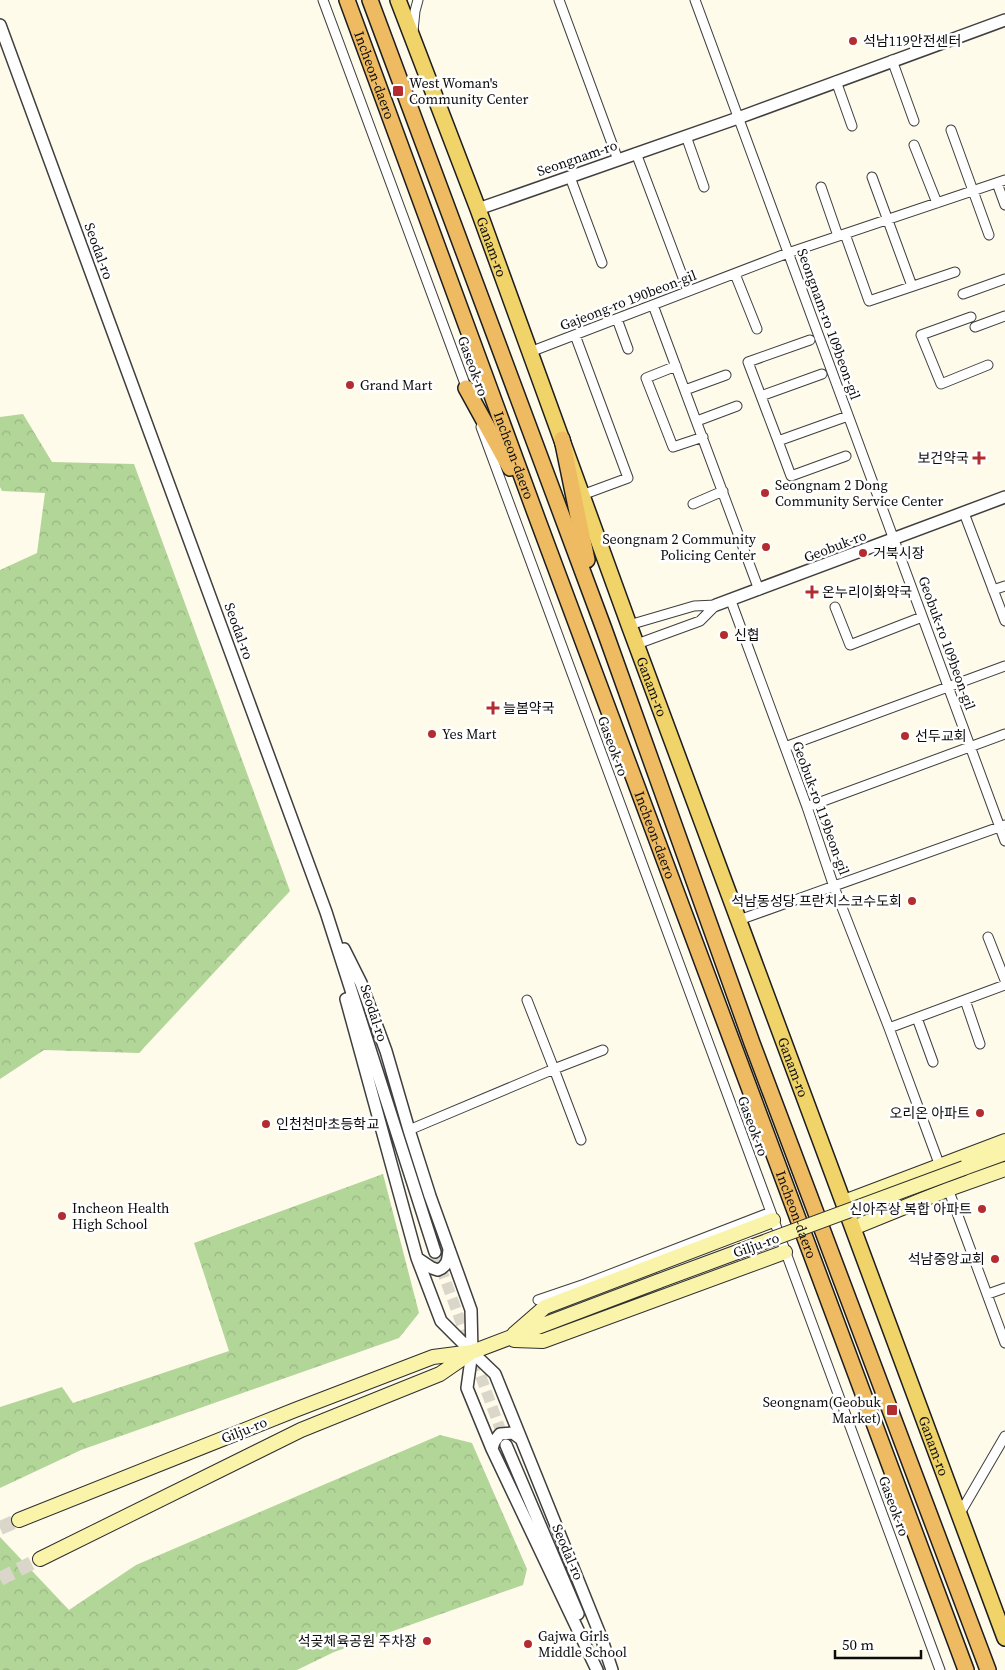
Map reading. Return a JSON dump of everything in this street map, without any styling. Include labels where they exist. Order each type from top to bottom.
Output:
[{"type":"highway","name":"Incheon-daero","points":[[347,0],[537,518],[966,1670]]},
{"type":"highway","name":"Incheon-daero","points":[[370,0],[604,629],[752,1043],[988,1670]]},
{"type":"highway","points":[[466,388],[537,518]]},
{"type":"highway","points":[[562,439],[581,533],[604,629]]},
{"type":"main road","name":"Ganam-ro","points":[[398,0],[478,209],[1005,1638]]},
{"type":"main road","points":[[844,1202],[1005,1141]]},
{"type":"main road","name":"Gilju-ro","points":[[19,1520],[295,1410],[433,1358],[472,1352],[508,1340],[659,1281],[1005,1153]]},
{"type":"main road","points":[[853,1228],[949,1189],[1005,1169]]},
{"type":"main road","name":"Gilju-ro","points":[[508,1340],[545,1307],[772,1216]]},
{"type":"main road","name":"Gilju-ro","points":[[508,1340],[543,1342],[785,1252]]},
{"type":"main road","name":"Gilju-ro","points":[[40,1559],[301,1430],[440,1374],[472,1352]]},
{"type":"street","name":"Gaseok-ro","points":[[323,0],[940,1670]]},
{"type":"street","points":[[412,36],[418,0]]},
{"type":"street","points":[[559,0],[618,160]]},
{"type":"street","name":"Seongnam-ro 109beon-gil","points":[[695,0],[894,539]]},
{"type":"street","name":"Seongnam-ro","points":[[478,209],[738,118],[1005,20]]},
{"type":"street","name":"Seodal-ro","points":[[0,25],[326,912],[435,1252]]},
{"type":"street","points":[[892,60],[914,121]]},
{"type":"street","points":[[836,81],[852,126]]},
{"type":"street","points":[[951,130],[989,235]]},
{"type":"street","points":[[686,136],[704,187]]},
{"type":"street","points":[[914,144],[937,203]]},
{"type":"street","points":[[636,154],[688,291]]},
{"type":"street","points":[[570,177],[602,263]]},
{"type":"street","points":[[872,177],[912,286]]},
{"type":"street","name":"Gajeong-ro 190beon-gil","points":[[530,352],[788,253],[1001,181],[1005,205]]},
{"type":"street","points":[[821,187],[869,300],[955,272]]},
{"type":"street","points":[[735,274],[757,329]]},
{"type":"street","points":[[963,294],[1005,279]]},
{"type":"street","points":[[654,305],[760,590]]},
{"type":"street","points":[[975,327],[1005,316]]},
{"type":"street","points":[[971,317],[921,335],[941,384],[988,365]]},
{"type":"street","points":[[617,319],[628,349]]},
{"type":"street","points":[[575,335],[628,478],[582,495]]},
{"type":"street","points":[[810,340],[748,362],[791,476],[846,456]]},
{"type":"street","points":[[676,366],[646,378],[673,447],[702,437]]},
{"type":"street","points":[[761,396],[822,374]]},
{"type":"street","points":[[685,390],[726,375]]},
{"type":"street","points":[[697,421],[737,406]]},
{"type":"street","points":[[778,441],[848,416]]},
{"type":"street","points":[[693,504],[723,491]]},
{"type":"street","name":"Geobuk-ro","points":[[716,605],[731,601],[1005,497]]},
{"type":"street","points":[[964,513],[1005,621]]},
{"type":"street","name":"Geobuk-ro 109beon-gil","points":[[894,539],[970,747],[1002,826],[1005,841]]},
{"type":"street","points":[[993,590],[1005,586]]},
{"type":"street","name":"Geobuk-ro 119beon-gil","points":[[731,601],[807,806],[834,887],[889,1028],[1005,1342]]},
{"type":"street","points":[[630,625],[694,606],[716,605]]},
{"type":"street","points":[[637,644],[700,621],[716,605]]},
{"type":"street","points":[[835,607],[850,645],[922,617]]},
{"type":"street","points":[[785,747],[1005,666]]},
{"type":"street","points":[[807,806],[1005,734]]},
{"type":"street","points":[[740,920],[1002,826]]},
{"type":"street","points":[[326,912],[361,983],[375,1019],[409,1130],[471,1310],[472,1352],[467,1388],[492,1449],[597,1670]]},
{"type":"street","points":[[326,912],[340,977],[417,1258],[441,1321],[495,1374],[601,1637],[612,1670]]},
{"type":"street","points":[[988,937],[1005,980]]},
{"type":"street","points":[[889,1028],[1005,985]]},
{"type":"street","points":[[527,1000],[581,1140]]},
{"type":"street","points":[[965,1000],[980,1044]]},
{"type":"street","points":[[917,1018],[933,1062]]},
{"type":"street","points":[[409,1130],[603,1050]]},
{"type":"street","points":[[538,1300],[772,1216]]},
{"type":"street","points":[[417,1258],[438,1270],[444,1268],[447,1263],[450,1249]]},
{"type":"street","points":[[988,1294],[1005,1288]]},
{"type":"street","points":[[492,1449],[494,1442],[500,1434],[513,1433],[521,1439]]},
{"type":"street","points":[[960,1515],[1005,1436]]},
{"type":"street","name":"Seodal-ro","points":[[506,1445],[602,1670]]},
{"type":"green space","points":[[23,414],[52,462],[134,464],[290,891],[139,1053],[44,1050],[0,1079],[0,570],[37,553],[45,493],[2,491],[0,487],[0,417]]},
{"type":"green space","points":[[383,1174],[419,1313],[399,1338],[81,1450],[0,1488],[0,1407],[62,1387],[73,1403],[229,1351],[194,1243]]},
{"type":"green space","points":[[440,1435],[472,1443],[527,1569],[523,1585],[334,1652],[297,1670],[0,1670],[0,1537],[69,1610],[136,1565]]},
{"type":"tunnel","points":[[435,1252],[505,1442]]},
{"type":"tunnel","points":[[0,1528],[19,1520]]},
{"type":"tunnel","points":[[0,1579],[40,1559]]},
{"type":"place","name":"석남119안전센터","points":[[853,41]]},
{"type":"place","name":"West Woman's Community Center","points":[[398,91]]},
{"type":"place","name":"Grand Mart","points":[[350,385]]},
{"type":"place","name":"보건약국","points":[[979,458]]},
{"type":"place","name":"Seongnam 2 Dong Community Service Center","points":[[765,493]]},
{"type":"place","name":"Seongnam 2 Community Policing Center","points":[[766,547]]},
{"type":"place","name":"거북시장","points":[[863,553]]},
{"type":"place","name":"온누리이화약국","points":[[812,592]]},
{"type":"place","name":"신협","points":[[724,635]]},
{"type":"place","name":"늘봄약국","points":[[493,708]]},
{"type":"place","name":"Yes Mart","points":[[432,734]]},
{"type":"place","name":"선두교회","points":[[905,736]]},
{"type":"place","name":"석남동성당 프란치스코수도회","points":[[912,901]]},
{"type":"place","name":"오리온 아파트","points":[[980,1113]]},
{"type":"place","name":"인천천마초등학교","points":[[266,1124]]},
{"type":"place","name":"신아주상 복합 아파트","points":[[982,1209]]},
{"type":"place","name":"Incheon Health High School","points":[[62,1216]]},
{"type":"place","name":"석남중앙교회","points":[[995,1259]]},
{"type":"place","name":"Seongnam(Geobuk Market)","points":[[892,1410]]},
{"type":"place","name":"석곶체육공원 주차장","points":[[427,1641]]},
{"type":"place","name":"Gajwa Girls Middle School","points":[[528,1644]]}]
